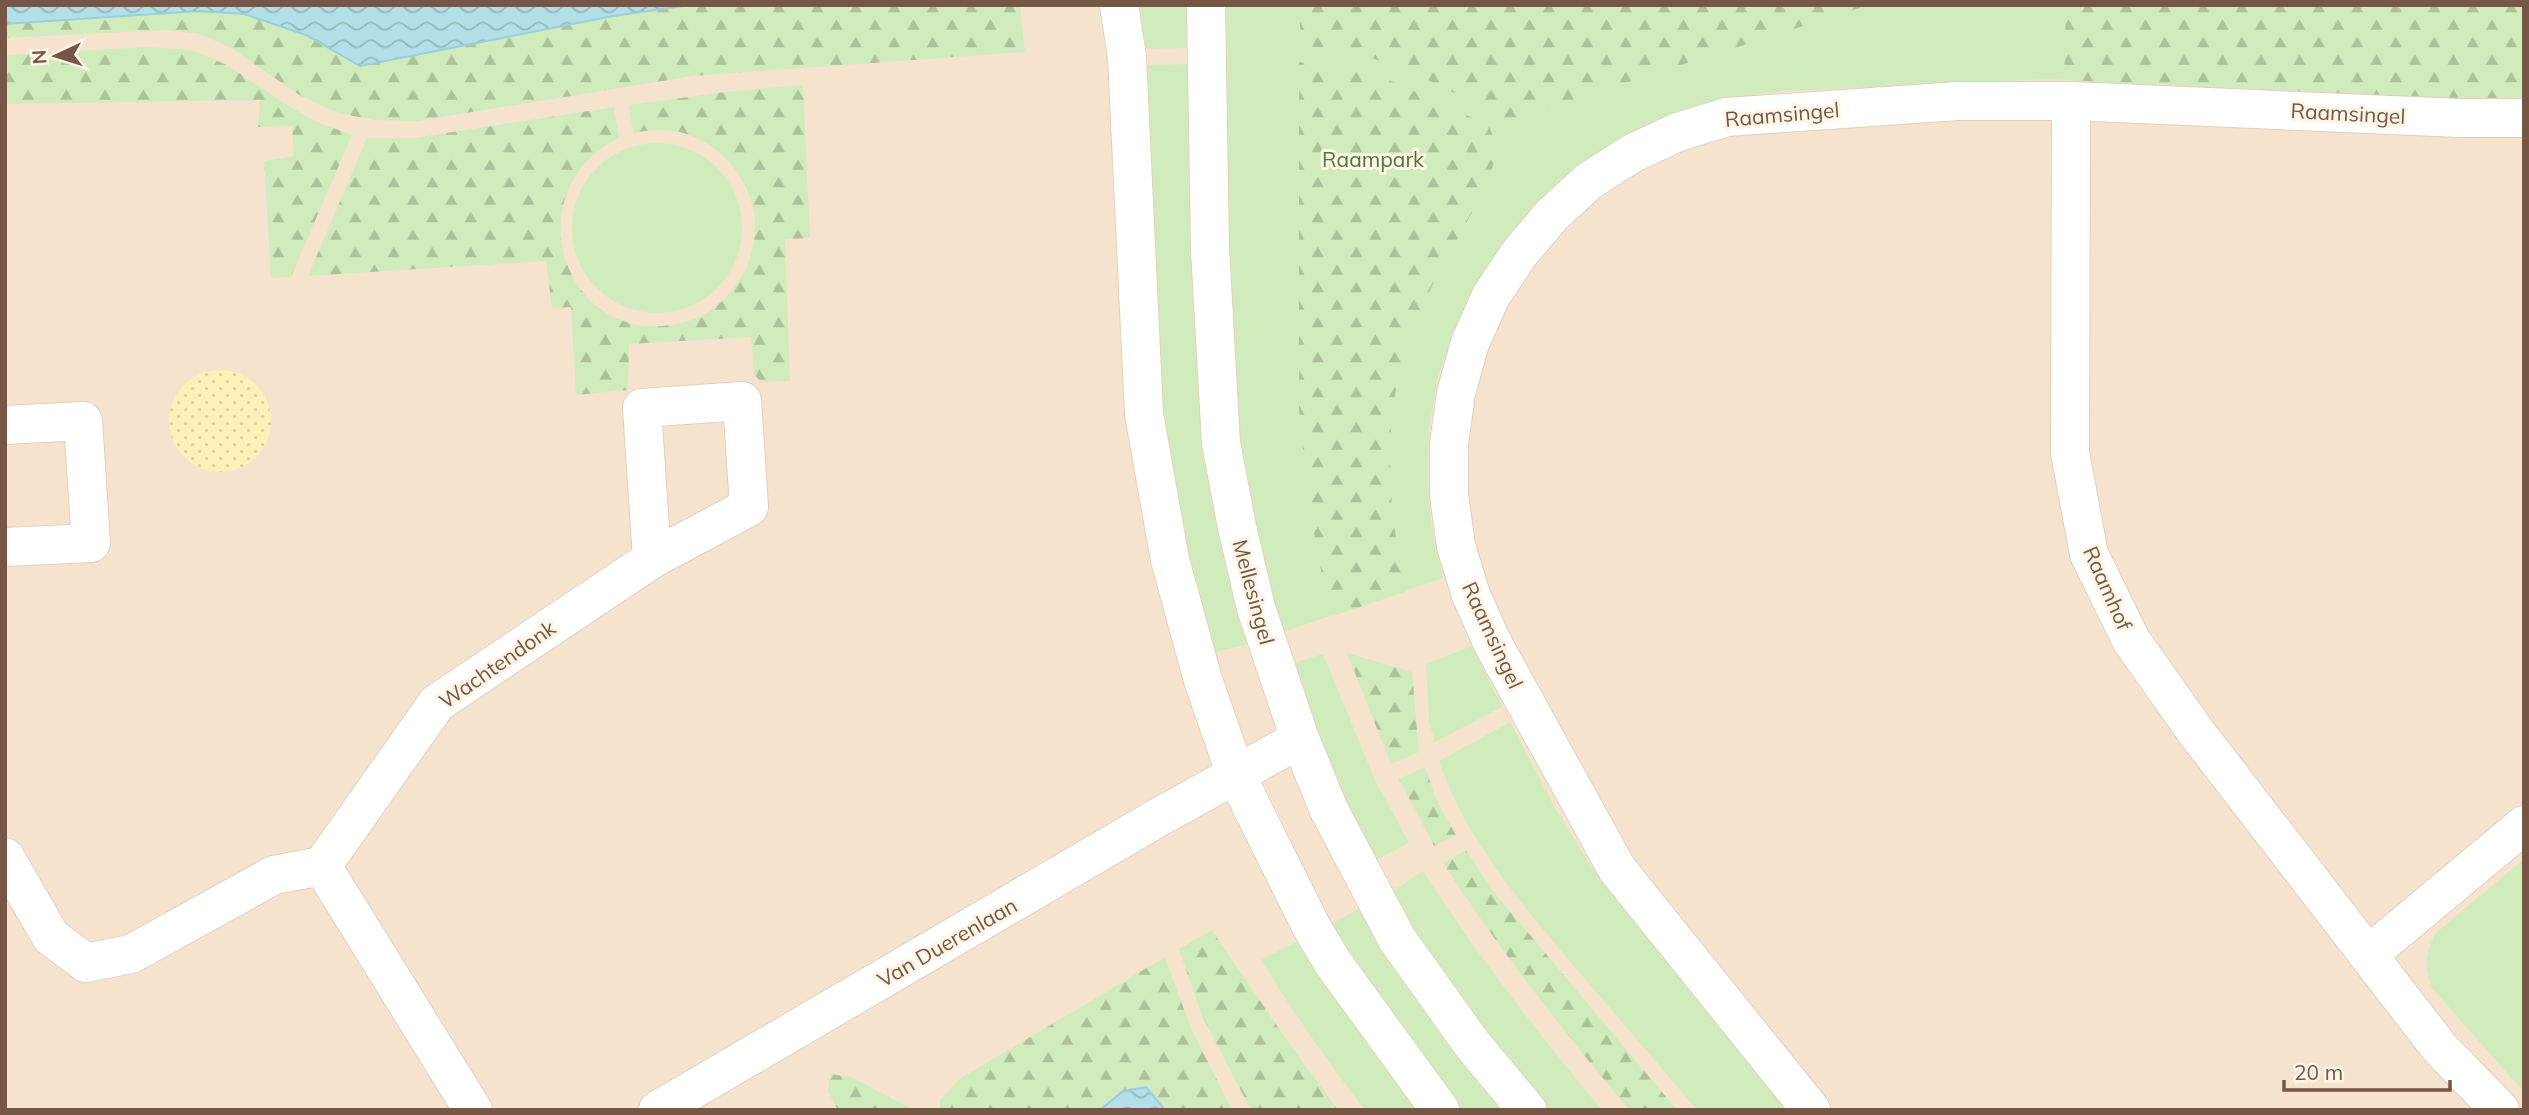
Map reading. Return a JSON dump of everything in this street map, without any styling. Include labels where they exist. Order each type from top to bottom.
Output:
[{"type":"street","points":[[1119,5],[1128,71],[1144,414],[1170,560],[1203,680],[1236,775],[1303,912],[1333,963],[1440,1110]]},
{"type":"street","name":"Mellesingel","points":[[1206,5],[1210,249],[1221,443],[1256,608],[1300,739],[1329,810],[1398,939],[1472,1044],[1527,1110]]},
{"type":"street","name":"Raamsingel","points":[[1811,1110],[1617,869],[1492,642],[1471,595],[1456,546],[1449,495],[1449,444],[1456,393],[1471,343],[1491,296],[1519,254],[1552,215],[1590,181],[1644,148],[1678,132],[1727,117],[1958,101],[2071,101],[2524,118]]},
{"type":"street","name":"Raamhof","points":[[2071,101],[2070,453],[2089,554],[2138,650],[2196,732],[2440,1047],[2500,1110]]},
{"type":"street","points":[[5,425],[83,421],[91,543],[5,547]]},
{"type":"street","name":"Wachtendonk","points":[[322,866],[437,703],[652,559]]},
{"type":"street","name":"Van Duerenlaan","points":[[658,1110],[1159,817],[1300,739]]},
{"type":"street","points":[[2368,955],[2524,825]]},
{"type":"street","points":[[5,857],[51,937],[86,963],[131,954],[274,875],[322,866],[473,1110]]},
{"type":"shaded area","points":[[5,5],[2524,5],[2524,1110],[5,1110]]},
{"type":"green space","points":[[690,5],[1020,5],[1025,52],[693,76],[417,121],[374,120],[338,113],[301,96],[231,48],[200,34],[167,30],[5,38],[5,24],[199,11],[244,14],[306,35],[360,66],[613,16]]},
{"type":"green space","points":[[1136,5],[1190,5],[1192,48],[1138,49]]},
{"type":"green space","name":"Raampark","points":[[1220,5],[2524,5],[2478,100],[2048,79],[1781,91],[1727,98],[1579,165],[1538,201],[1503,242],[1476,284],[1454,330],[1438,378],[1429,428],[1427,478],[1432,529],[1443,578],[1277,634],[1234,448]]},
{"type":"green space","points":[[1300,5],[1869,5],[1509,120],[1397,65],[1331,48],[1300,46]]},
{"type":"green space","points":[[2066,5],[2524,5],[2524,97],[2478,100],[2064,80]]},
{"type":"green space","points":[[146,47],[192,50],[227,65],[317,122],[352,135],[291,277],[271,278],[264,161],[294,156],[292,126],[258,127],[260,100],[5,104],[5,55]]},
{"type":"green space","points":[[1299,62],[1356,68],[1389,80],[1489,125],[1496,148],[1494,161],[1475,207],[1441,268],[1411,332],[1395,394],[1390,478],[1395,534],[1405,592],[1333,616],[1319,562],[1307,490],[1299,409]]},
{"type":"green space","points":[[1192,64],[1252,643],[1208,654],[1168,485],[1140,65]]},
{"type":"green space","points":[[803,85],[810,238],[785,239],[790,381],[761,382],[754,374],[751,337],[629,344],[628,390],[576,395],[571,307],[552,308],[546,261],[308,276],[367,138],[414,138],[614,107],[619,138],[587,161],[568,191],[561,224],[565,257],[579,287],[602,310],[633,324],[671,325],[696,318],[714,308],[727,296],[746,268],[753,247],[755,225],[750,195],[725,157],[700,140],[673,131],[633,133],[629,105]]},
{"type":"green space","points":[[657,143],[690,149],[717,168],[736,195],[742,228],[736,261],[717,288],[690,307],[657,313],[624,307],[597,288],[578,261],[572,228],[578,195],[597,168],[624,149]]},
{"type":"green space","points":[[1472,646],[1502,707],[1435,742],[1429,722],[1426,664]]},
{"type":"green space","points":[[1347,653],[1412,672],[1419,752],[1391,764]]},
{"type":"green space","points":[[1323,654],[1375,780],[1409,843],[1372,862],[1286,665]]},
{"type":"green space","points":[[1510,722],[1556,810],[1595,872],[1786,1110],[1697,1110],[1559,948],[1499,872],[1465,819],[1439,761]]},
{"type":"green space","points":[[1425,767],[1437,801],[1456,835],[1434,846],[1399,779]]},
{"type":"green space","points":[[1466,850],[1494,892],[1677,1110],[1629,1110],[1604,1080],[1509,958],[1443,863]]},
{"type":"green space","points":[[2524,859],[2524,1092],[2432,988],[2426,967],[2429,947],[2436,933]]},
{"type":"green space","points":[[1423,871],[1509,993],[1602,1110],[1544,1110],[1446,986],[1390,893]]},
{"type":"green space","points":[[1366,905],[1511,1110],[1458,1110],[1327,926]]},
{"type":"green space","points":[[1212,930],[1338,1110],[1251,1110],[1202,1016],[1179,949]]},
{"type":"green space","points":[[1302,939],[1429,1110],[1365,1110],[1337,1073],[1261,960]]},
{"type":"green space","points":[[1165,957],[1190,1026],[1232,1110],[1165,1110],[1146,1087],[1100,1110],[940,1110],[940,1100],[961,1078]]},
{"type":"green space","points":[[830,1074],[851,1077],[914,1110],[838,1110],[828,1092]]},
{"type":"sand","points":[[220,370],[240,374],[256,385],[267,401],[271,421],[267,441],[256,457],[240,468],[220,472],[200,468],[184,457],[173,441],[169,421],[173,401],[184,385],[200,374]]},
{"type":"water","points":[[5,5],[690,5],[613,16],[360,66],[306,35],[244,14],[199,11],[5,24]]},
{"type":"water","points":[[1146,1087],[1165,1110],[1100,1110],[1123,1091]]}]
